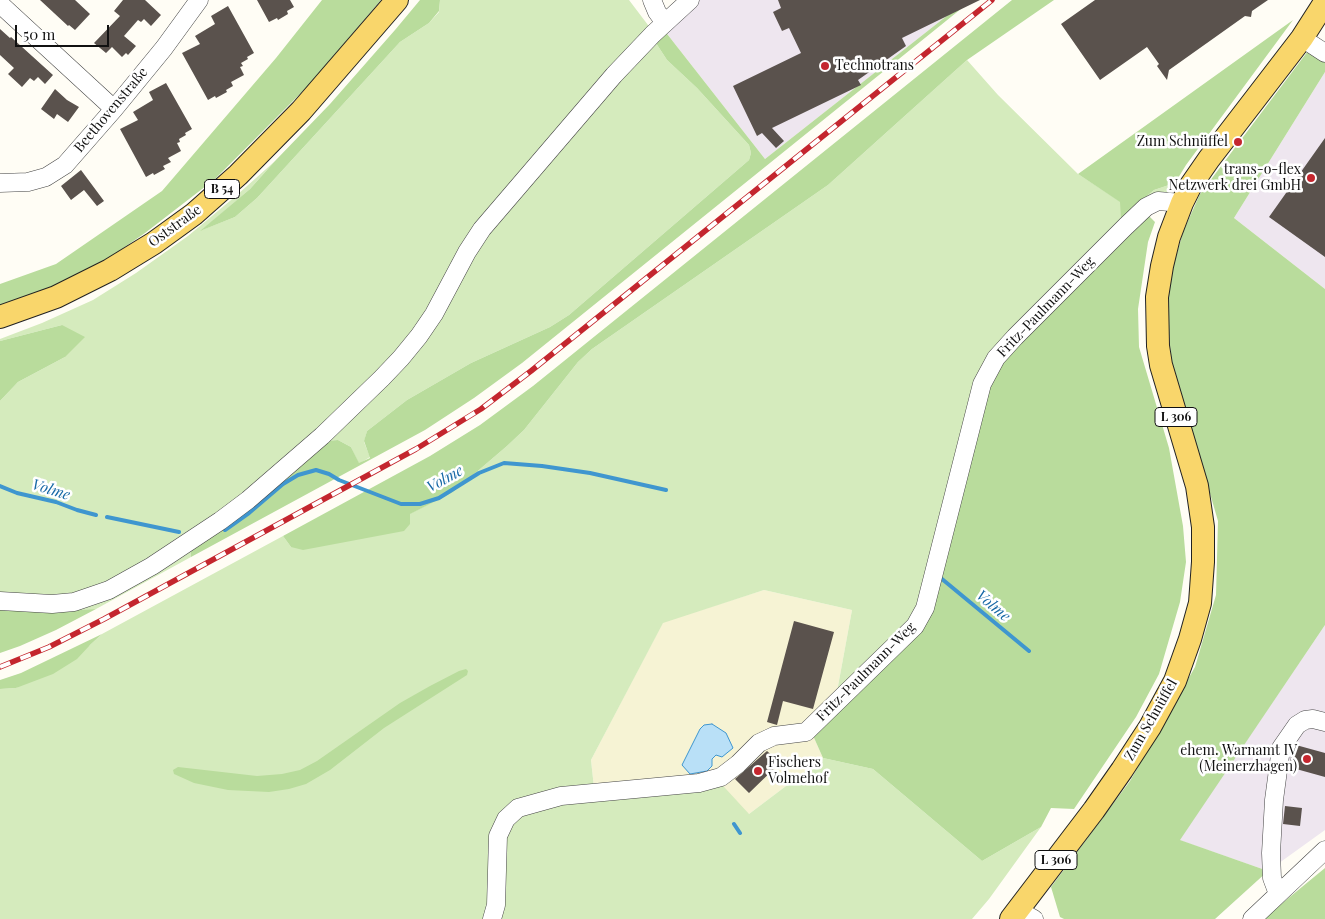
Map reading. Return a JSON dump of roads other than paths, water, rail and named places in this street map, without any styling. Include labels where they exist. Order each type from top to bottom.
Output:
[{"type":"main road","name":"Oststraße","points":[[0,317],[56,297],[110,270],[154,243],[194,214],[238,175],[301,111],[397,0]]},
{"type":"main road","name":"Zum Schnüffel","points":[[1021,916],[1150,727],[1175,681],[1200,603],[1203,527],[1196,486],[1161,365],[1158,346],[1157,297],[1169,237],[1191,185],[1302,38],[1325,2]]},
{"type":"street","points":[[652,0],[657,12],[659,28]]},
{"type":"street","points":[[0,601],[52,604],[74,602],[109,590],[152,566],[220,521],[248,500],[322,436],[382,378],[419,336],[434,314],[467,252],[482,229],[614,75],[659,28],[690,0]]},
{"type":"street","name":"Beethovenstraße","points":[[0,183],[28,182],[46,177],[65,165],[164,48],[196,1]]},
{"type":"street","points":[[0,4],[114,109]]},
{"type":"street","points":[[1302,38],[1325,53]]},
{"type":"street","name":"Fritz-Paulmann-Weg","points":[[492,919],[496,905],[498,836],[506,819],[518,808],[561,796],[699,783],[720,777],[738,764],[759,743],[774,736],[806,732],[915,626],[925,608],[982,384],[996,358],[1146,206],[1158,201],[1182,203]]},
{"type":"street","points":[[1278,894],[1272,878],[1271,853],[1274,800],[1281,748],[1297,725],[1305,720],[1313,719],[1325,722]]},
{"type":"street","points":[[1252,919],[1325,850]]},
{"type":"water","points":[[712,724],[726,733],[733,748],[722,757],[716,755],[712,759],[712,766],[707,771],[690,774],[682,765],[700,729],[704,725]]},
{"type":"waterway","name":"Volme","points":[[225,530],[249,513],[283,484],[298,475],[316,470],[401,504],[420,504],[439,498],[479,473],[504,463],[590,473],[666,490]]},
{"type":"waterway","name":"Volme","points":[[0,486],[17,493],[56,502],[96,515]]},
{"type":"waterway","name":"Volme","points":[[107,517],[179,532]]},
{"type":"waterway","name":"Volme","points":[[942,579],[1029,651]]},
{"type":"waterway","name":"Volme","points":[[734,824],[740,833]]},
{"type":"railway","points":[[0,667],[49,647],[104,619],[416,449],[481,409],[531,371],[992,0]]},
{"type":"place","name":"Technotrans","points":[[825,66]]},
{"type":"place","name":"Zum Schnüffel","points":[[1238,142]]},
{"type":"place","name":"trans-o-flex Netzwerk drei GmbH","points":[[1311,178]]},
{"type":"place","name":"ehem. Warnamt IV (Meinerzhagen)","points":[[1307,759]]},
{"type":"place","name":"Fischers Volmehof","points":[[758,771]]}]
